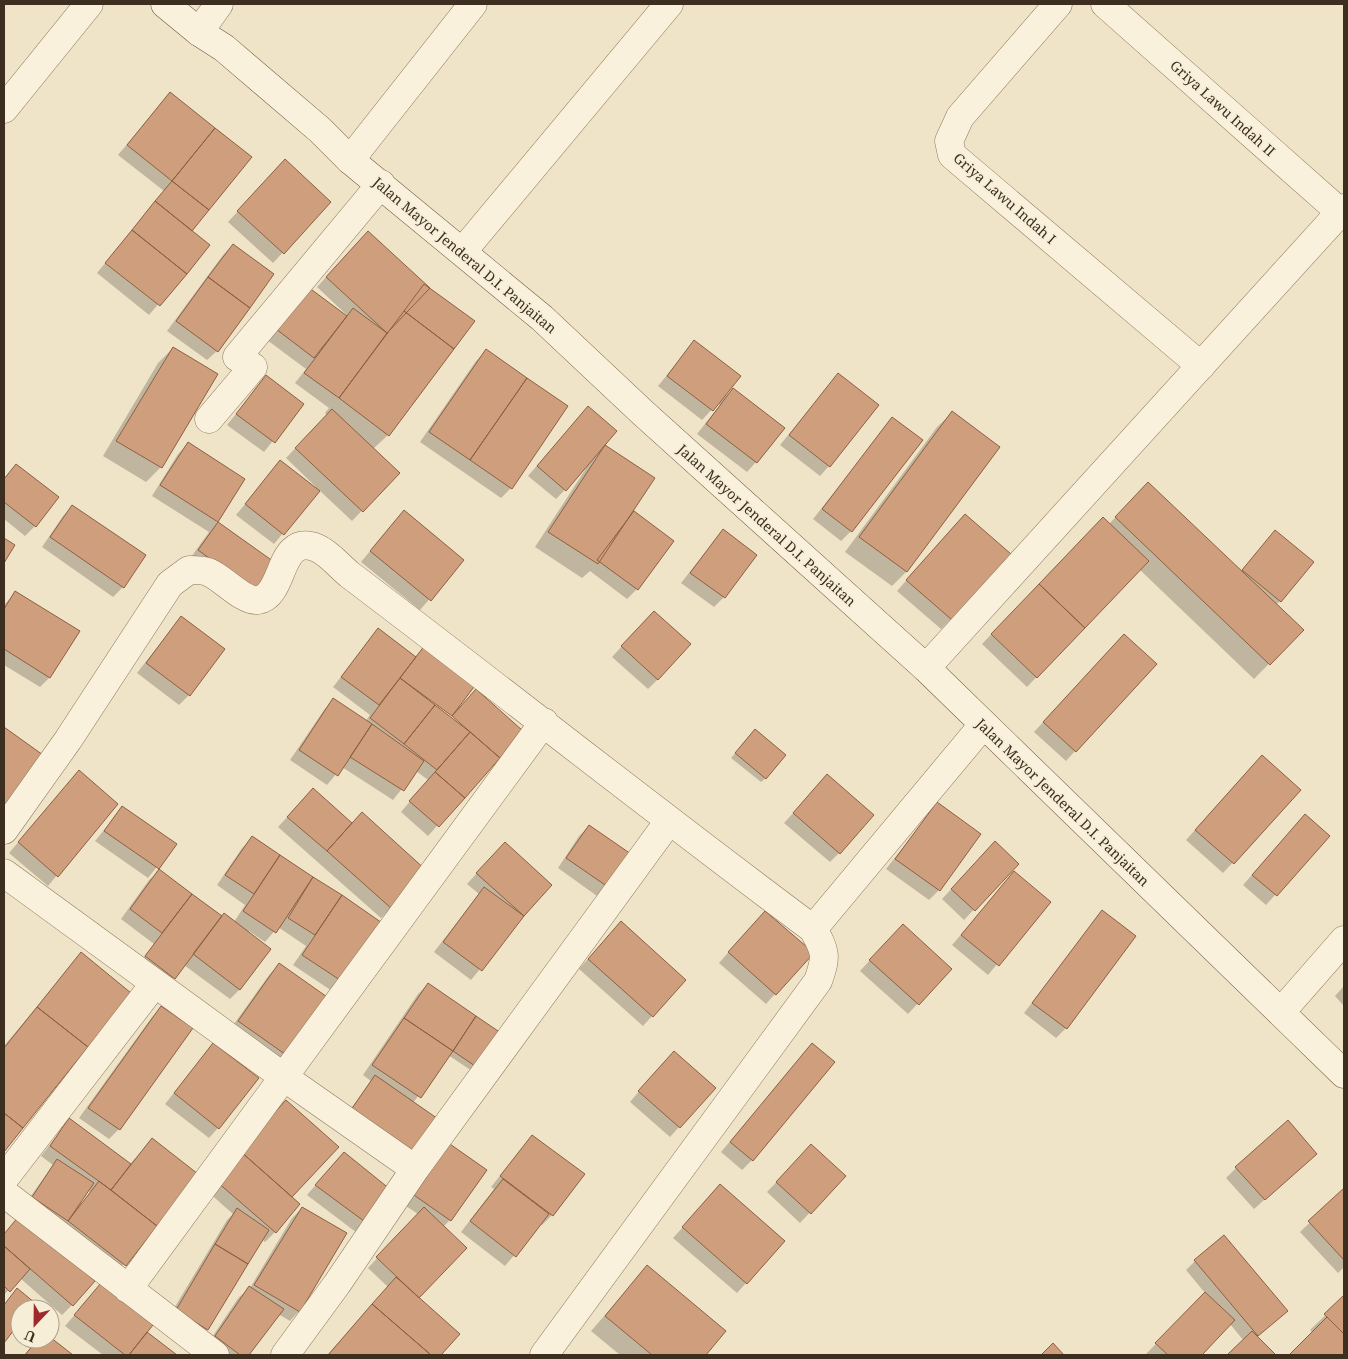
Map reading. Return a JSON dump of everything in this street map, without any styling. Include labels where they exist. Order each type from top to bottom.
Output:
[{"type":"street","points":[[4,109],[89,4]]},
{"type":"street","name":"Jalan Mayor Jenderal D.I. Panjaitan","points":[[165,4],[199,32],[224,48],[320,130],[350,160],[463,250],[542,318],[642,412],[926,668],[1344,1074]]},
{"type":"street","points":[[199,32],[219,4]]},
{"type":"street","points":[[350,160],[473,4]]},
{"type":"street","points":[[463,250],[669,4]]},
{"type":"street","name":"Griya Lawu Indah I","points":[[1058,4],[960,117],[949,141],[952,155],[1201,366]]},
{"type":"street","name":"Griya Lawu Indah II","points":[[1106,4],[1342,210]]},
{"type":"street","points":[[209,418],[253,367],[237,357],[381,184]]},
{"type":"street","points":[[926,668],[1342,210]]},
{"type":"street","points":[[4,830],[68,740],[170,584],[189,570],[208,572],[245,597],[256,601],[265,597],[272,590],[288,555],[296,548],[308,546],[319,549],[350,575],[544,722],[669,822],[813,929],[825,950],[825,962],[818,981],[544,1355]]},
{"type":"street","points":[[128,1289],[285,1078],[544,722]]},
{"type":"street","points":[[813,929],[983,725]]},
{"type":"street","points":[[286,1355],[415,1169],[669,822]]},
{"type":"street","points":[[4,873],[285,1078],[415,1169]]},
{"type":"street","points":[[1281,1012],[1344,940]]},
{"type":"street","points":[[4,1179],[155,983]]},
{"type":"street","points":[[4,1193],[215,1355]]},
{"type":"building","points":[[170,92],[215,128],[172,181],[127,145]]},
{"type":"building","points":[[215,128],[252,157],[209,210],[172,181]]},
{"type":"building","points":[[285,159],[331,202],[284,254],[237,211]]},
{"type":"building","points":[[172,181],[209,210],[192,231],[155,201]]},
{"type":"building","points":[[155,201],[210,245],[187,274],[132,230]]},
{"type":"building","points":[[132,230],[187,274],[160,306],[105,263]]},
{"type":"building","points":[[368,231],[430,288],[387,333],[326,277]]},
{"type":"building","points":[[233,244],[274,274],[250,308],[208,277]]},
{"type":"building","points":[[208,277],[250,308],[218,352],[176,321]]},
{"type":"building","points":[[304,284],[347,316],[314,358],[272,326]]},
{"type":"building","points":[[424,284],[475,321],[454,349],[404,311]]},
{"type":"building","points":[[353,308],[387,333],[339,398],[304,373]]},
{"type":"building","points":[[404,311],[454,349],[389,436],[339,398]]},
{"type":"building","points":[[694,340],[741,376],[713,411],[667,376]]},
{"type":"building","points":[[173,347],[218,374],[162,468],[116,441]]},
{"type":"building","points":[[486,349],[527,378],[470,460],[429,432]]},
{"type":"building","points":[[838,373],[879,405],[830,467],[789,435]]},
{"type":"building","points":[[266,375],[304,404],[275,443],[236,414]]},
{"type":"building","points":[[527,378],[568,406],[512,489],[470,460]]},
{"type":"building","points":[[733,388],[785,428],[757,463],[706,424]]},
{"type":"building","points":[[588,406],[617,431],[566,491],[537,466]]},
{"type":"building","points":[[332,409],[400,473],[363,512],[295,448]]},
{"type":"building","points":[[952,411],[1000,447],[907,572],[859,537]]},
{"type":"building","points":[[892,417],[923,440],[852,532],[822,509]]},
{"type":"building","points":[[188,442],[245,479],[218,522],[160,485]]},
{"type":"building","points":[[605,445],[655,478],[598,564],[548,532]]},
{"type":"building","points":[[280,460],[320,491],[284,535],[245,504]]},
{"type":"building","points":[[16,464],[59,497],[36,527],[4,502],[4,479]]},
{"type":"building","points":[[1148,482],[1304,630],[1270,665],[1115,517]]},
{"type":"building","points":[[72,505],[146,555],[124,588],[50,537]]},
{"type":"building","points":[[404,510],[464,560],[431,601],[370,551]]},
{"type":"building","points":[[634,511],[674,541],[638,590],[597,560]]},
{"type":"building","points":[[965,514],[1011,554],[952,620],[906,580]]},
{"type":"building","points":[[1103,517],[1149,561],[1085,628],[1039,584]]},
{"type":"building","points":[[218,522],[277,564],[256,592],[198,550]]},
{"type":"building","points":[[723,529],[757,555],[725,598],[690,573]]},
{"type":"building","points":[[1275,530],[1314,562],[1281,602],[1242,570]]},
{"type":"building","points":[[4,538],[15,545],[4,563]]},
{"type":"building","points":[[1039,584],[1085,628],[1037,678],[991,634]]},
{"type":"building","points":[[15,591],[80,631],[50,678],[4,649],[4,609]]},
{"type":"building","points":[[654,611],[691,644],[658,680],[621,646]]},
{"type":"building","points":[[181,616],[225,649],[190,696],[146,663]]},
{"type":"building","points":[[378,628],[416,657],[379,705],[341,677]]},
{"type":"building","points":[[1124,634],[1157,664],[1076,752],[1043,722]]},
{"type":"building","points":[[428,641],[480,679],[452,716],[400,678]]},
{"type":"building","points":[[400,678],[435,705],[404,744],[370,718]]},
{"type":"building","points":[[476,689],[523,731],[500,758],[452,716]]},
{"type":"building","points":[[333,698],[372,724],[338,776],[299,750]]},
{"type":"building","points":[[435,705],[470,732],[437,770],[404,744]]},
{"type":"building","points":[[372,724],[424,761],[404,791],[350,757]]},
{"type":"building","points":[[4,727],[50,760],[4,823]]},
{"type":"building","points":[[755,729],[786,755],[766,779],[735,753]]},
{"type":"building","points":[[470,732],[500,758],[465,798],[435,772]]},
{"type":"building","points":[[1262,755],[1301,790],[1234,864],[1195,830]]},
{"type":"building","points":[[79,770],[118,804],[58,877],[18,842]]},
{"type":"building","points":[[435,772],[465,798],[439,827],[409,801]]},
{"type":"building","points":[[827,774],[874,815],[840,854],[793,813]]},
{"type":"building","points":[[313,788],[352,823],[327,851],[287,817]]},
{"type":"building","points":[[937,802],[981,834],[940,891],[895,859]]},
{"type":"building","points":[[122,806],[177,844],[159,869],[104,831]]},
{"type":"building","points":[[362,812],[427,871],[392,909],[327,851]]},
{"type":"building","points":[[1305,814],[1330,836],[1277,896],[1252,875]]},
{"type":"building","points":[[589,825],[631,854],[608,887],[566,858]]},
{"type":"building","points":[[252,836],[280,855],[254,894],[225,875]]},
{"type":"building","points":[[995,841],[1019,864],[975,911],[951,889]]},
{"type":"building","points":[[505,842],[552,885],[524,916],[476,873]]},
{"type":"building","points":[[280,855],[313,877],[276,933],[243,911]]},
{"type":"building","points":[[159,869],[192,894],[162,933],[130,909]]},
{"type":"building","points":[[1014,871],[1051,902],[999,966],[961,935]]},
{"type":"building","points":[[313,877],[342,895],[315,935],[288,918]]},
{"type":"building","points":[[484,887],[524,916],[482,971],[443,942]]},
{"type":"building","points":[[192,894],[222,916],[175,979],[145,956]]},
{"type":"building","points":[[342,895],[385,925],[346,984],[302,955]]},
{"type":"building","points":[[1102,910],[1136,936],[1067,1029],[1032,1003]]},
{"type":"building","points":[[765,911],[814,953],[776,995],[728,952]]},
{"type":"building","points":[[224,913],[271,949],[240,990],[193,954]]},
{"type":"building","points":[[621,921],[686,980],[653,1017],[588,959]]},
{"type":"building","points":[[903,924],[952,969],[919,1005],[869,960]]},
{"type":"building","points":[[81,952],[131,993],[88,1047],[37,1007]]},
{"type":"building","points":[[279,963],[330,999],[289,1057],[238,1021]]},
{"type":"building","points":[[428,983],[476,1016],[453,1051],[404,1018]]},
{"type":"building","points":[[161,1006],[193,1028],[120,1130],[88,1108]]},
{"type":"building","points":[[37,1007],[88,1047],[23,1128],[4,1113],[4,1048]]},
{"type":"building","points":[[476,1016],[501,1033],[478,1068],[453,1051]]},
{"type":"building","points":[[404,1018],[453,1051],[421,1098],[372,1065]]},
{"type":"building","points":[[213,1043],[259,1078],[219,1129],[174,1093]]},
{"type":"building","points":[[812,1043],[835,1062],[753,1161],[730,1142]]},
{"type":"building","points":[[674,1051],[716,1088],[680,1128],[638,1091]]},
{"type":"building","points":[[375,1075],[441,1121],[411,1163],[346,1117]]},
{"type":"building","points":[[286,1100],[339,1147],[292,1197],[240,1151]]},
{"type":"building","points":[[4,1113],[23,1128],[4,1152]]},
{"type":"building","points":[[69,1118],[131,1164],[111,1190],[50,1146]]},
{"type":"building","points":[[1288,1120],[1317,1154],[1265,1200],[1235,1167]]},
{"type":"building","points":[[532,1135],[585,1174],[553,1216],[500,1176]]},
{"type":"building","points":[[152,1138],[198,1174],[157,1226],[111,1190]]},
{"type":"building","points":[[447,1142],[487,1170],[451,1221],[411,1193]]},
{"type":"building","points":[[811,1144],[846,1176],[811,1214],[776,1182]]},
{"type":"building","points":[[240,1151],[300,1204],[276,1233],[216,1181]]},
{"type":"building","points":[[344,1152],[396,1194],[372,1227],[315,1185]]},
{"type":"building","points":[[57,1159],[94,1183],[68,1221],[32,1197]]},
{"type":"building","points":[[503,1179],[549,1214],[516,1257],[470,1221]]},
{"type":"building","points":[[99,1181],[157,1226],[126,1266],[68,1221]]},
{"type":"building","points":[[720,1184],[785,1241],[747,1284],[682,1227]]},
{"type":"building","points":[[1344,1188],[1344,1260],[1308,1221]]},
{"type":"building","points":[[302,1207],[347,1233],[300,1312],[254,1285]]},
{"type":"building","points":[[424,1207],[467,1248],[419,1298],[376,1257]]},
{"type":"building","points":[[237,1208],[269,1230],[248,1264],[215,1244]]},
{"type":"building","points":[[19,1216],[95,1281],[73,1306],[4,1246],[4,1234]]},
{"type":"building","points":[[1224,1235],[1288,1311],[1258,1336],[1194,1260]]},
{"type":"building","points":[[215,1244],[248,1264],[208,1330],[176,1310]]},
{"type":"building","points":[[4,1246],[30,1269],[10,1292],[4,1286]]},
{"type":"building","points":[[647,1265],[726,1331],[706,1355],[652,1355],[605,1316]]},
{"type":"building","points":[[396,1277],[460,1334],[441,1355],[431,1355],[372,1304]]},
{"type":"building","points":[[101,1283],[153,1325],[129,1355],[125,1355],[74,1315]]},
{"type":"building","points":[[249,1286],[284,1309],[249,1355],[240,1355],[215,1336]]},
{"type":"building","points":[[17,1288],[30,1299],[10,1299],[10,1335],[4,1343],[4,1305]]},
{"type":"building","points":[[1205,1292],[1235,1320],[1202,1355],[1168,1355],[1155,1343]]},
{"type":"building","points":[[1344,1295],[1344,1334],[1324,1314]]},
{"type":"building","points":[[372,1304],[431,1355],[329,1354]]},
{"type":"building","points":[[1327,1317],[1344,1334],[1344,1355],[1289,1355]]},
{"type":"building","points":[[1252,1331],[1276,1355],[1227,1355]]},
{"type":"building","points":[[147,1332],[177,1355],[129,1355]]},
{"type":"building","points":[[1053,1343],[1064,1355],[1041,1355]]},
{"type":"building","points":[[60,1345],[73,1355],[25,1355],[30,1349],[60,1349]]}]
